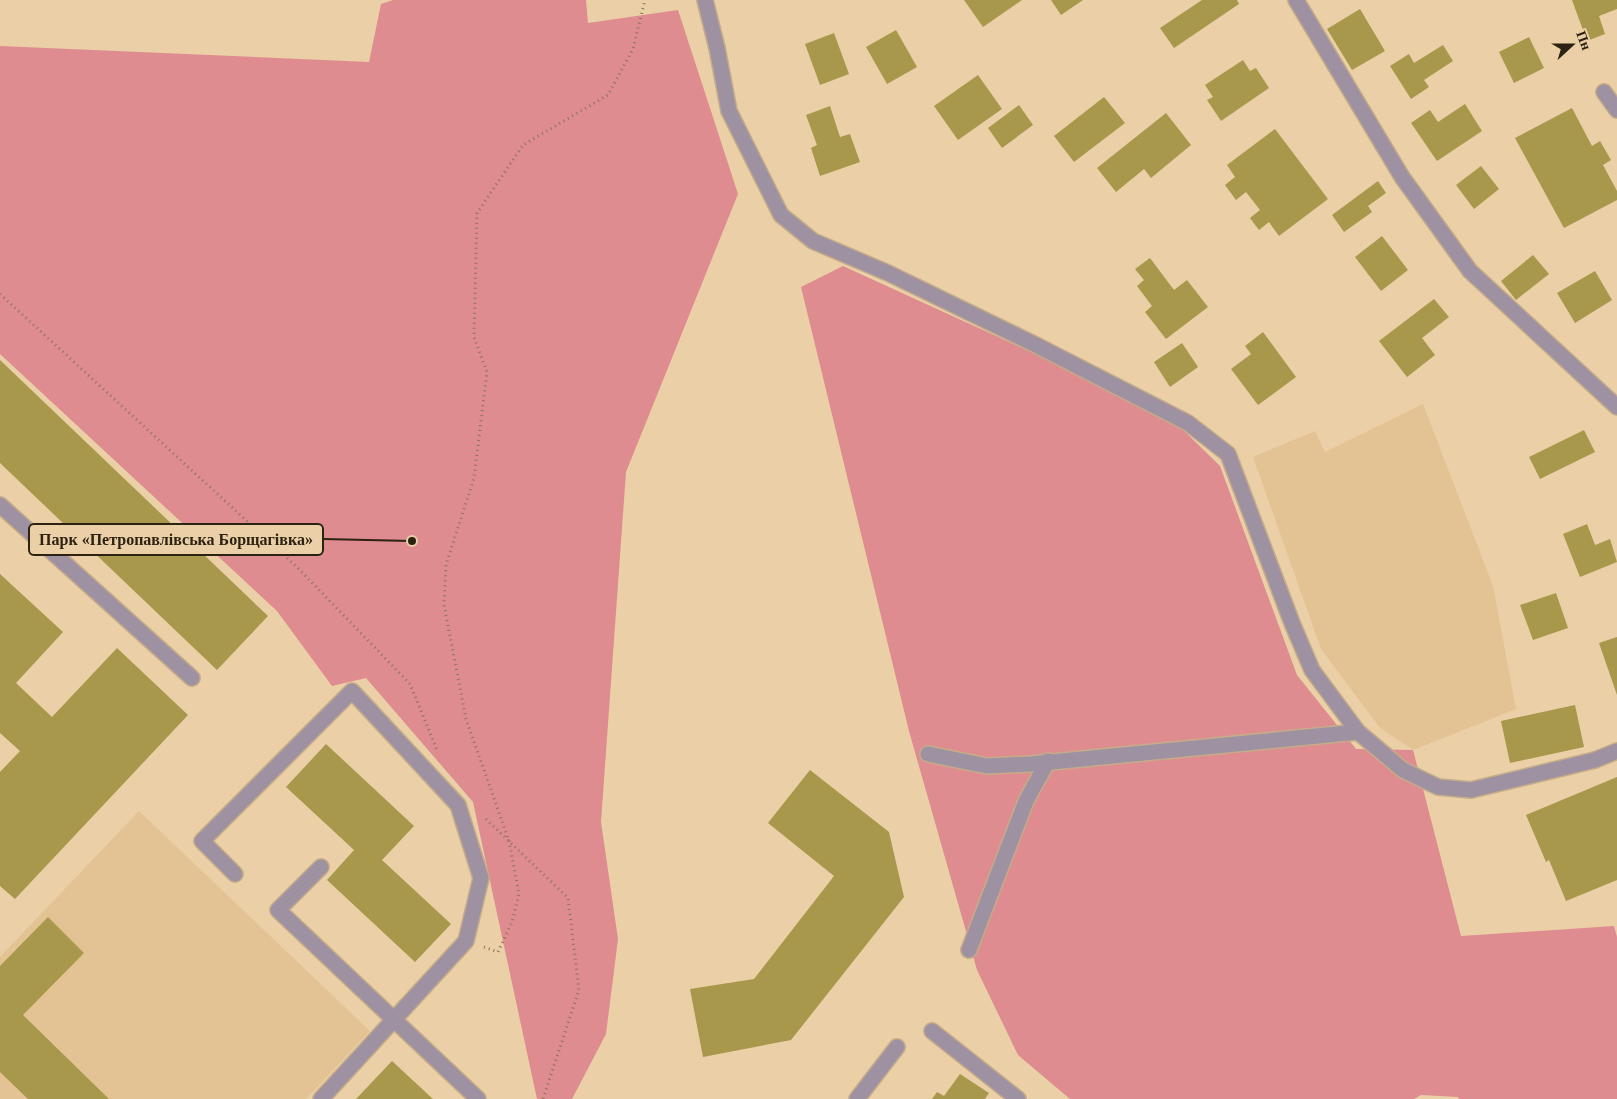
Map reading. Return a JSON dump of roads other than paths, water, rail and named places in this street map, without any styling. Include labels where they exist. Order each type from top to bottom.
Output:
[{"type":"street","points":[[705,0],[717,48],[729,111],[781,215],[813,242],[888,273],[1034,344],[1188,423],[1228,454],[1292,623],[1312,670],[1358,732],[1403,770],[1438,787],[1471,790],[1595,760],[1617,751]]},
{"type":"street","points":[[1296,0],[1402,178],[1470,271],[1617,407]]},
{"type":"street","points":[[1604,92],[1617,110]]},
{"type":"street","points":[[0,505],[192,678]]},
{"type":"street","points":[[235,874],[202,841],[352,691],[458,804],[480,878],[466,941],[321,1099]]},
{"type":"street","points":[[928,754],[988,766],[1358,732]]},
{"type":"street","points":[[969,950],[1026,801],[1048,761]]},
{"type":"street","points":[[320,867],[278,910],[396,1019],[478,1099]]},
{"type":"street","points":[[932,1031],[1018,1099]]},
{"type":"street","points":[[857,1099],[897,1047]]},
{"type":"place","name":"Парк «Петропавлівська Борщагівка»","points":[[412,541]]}]
